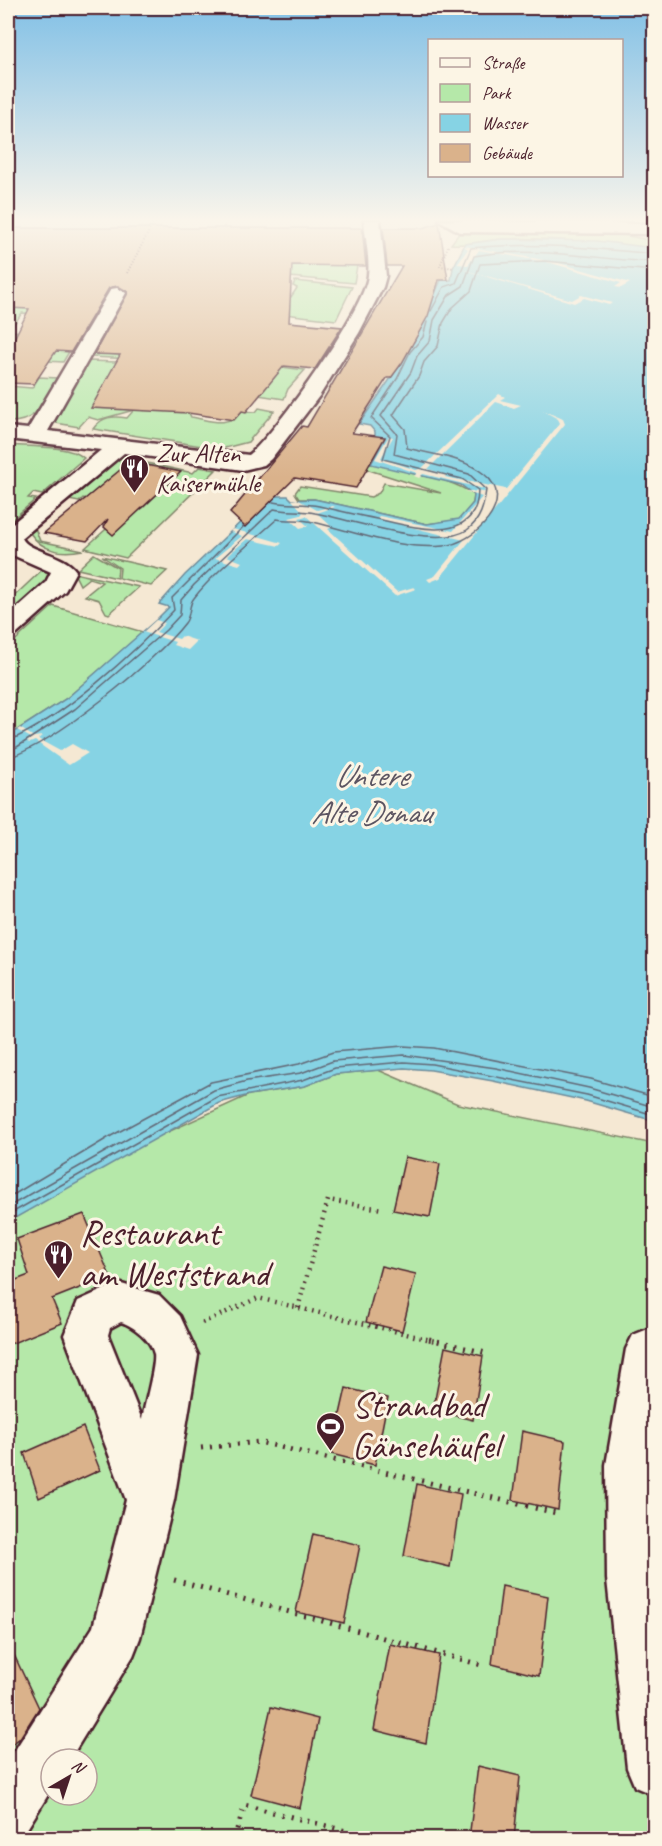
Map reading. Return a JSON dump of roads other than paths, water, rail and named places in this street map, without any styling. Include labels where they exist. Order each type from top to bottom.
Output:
[{"type":"street","points":[[34,435],[109,306]]},
{"type":"street","points":[[8,433],[243,463],[256,460],[310,395],[350,333],[364,306]]},
{"type":"street","points":[[8,629],[56,586],[64,571],[50,559],[17,550],[10,543],[11,537],[119,446]]},
{"type":"street","points":[[8,1810],[115,1638],[150,1500],[176,1355],[165,1330],[144,1309],[118,1302],[93,1315],[86,1335],[150,1500]]},
{"type":"street","points":[[648,1349],[630,1476],[633,1579],[654,1768]]},
{"type":"water","name":"Untere Alte Donau","points":[[430,306],[654,306],[654,1121],[586,1101],[431,1070],[404,1068],[336,1074],[305,1086],[249,1095],[219,1103],[8,1222],[8,736],[67,698],[156,620],[169,607],[159,604],[185,575],[268,496],[288,496],[292,500],[314,499],[427,524],[459,519],[473,503],[474,495],[461,485],[371,464],[385,438],[375,436],[370,426],[359,424],[393,375],[410,342],[414,342]]},
{"type":"place","name":"Zur Alten Kaisermühle","points":[[135,494]]},
{"type":"place","name":"Restaurant am Weststrand","points":[[59,1280]]},
{"type":"place","name":"Strandbad Gänsehäufel","points":[[331,1452]]}]
